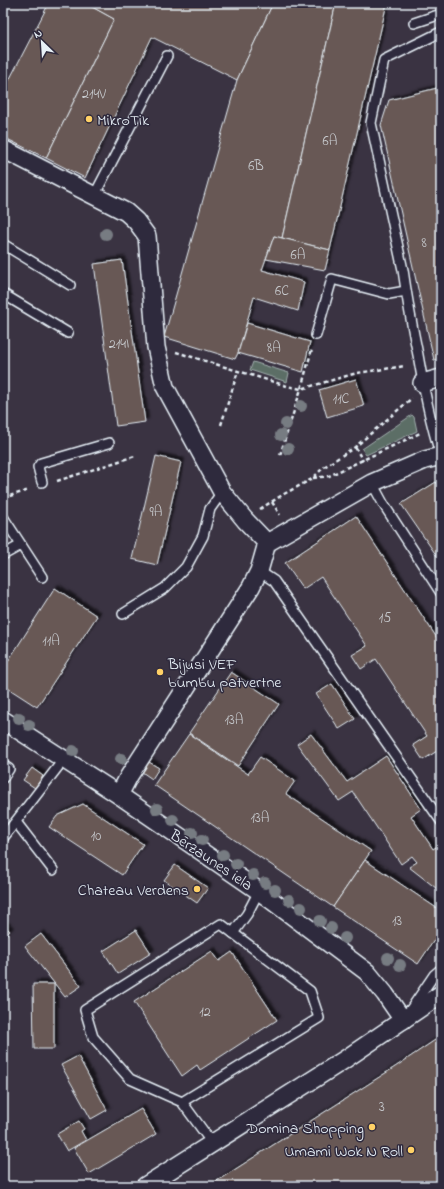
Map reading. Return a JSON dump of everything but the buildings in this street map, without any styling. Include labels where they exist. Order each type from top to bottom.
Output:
[{"type":"street","points":[[3,149],[126,212],[136,221],[147,236],[156,347],[165,387],[222,492],[245,520],[267,543]]},
{"type":"street","points":[[422,383],[441,378]]},
{"type":"street","points":[[119,795],[133,770],[251,587],[259,571],[267,543],[372,483],[425,460],[441,456]]},
{"type":"street","name":"Bērzaunes iela","points":[[3,720],[119,795],[259,891],[367,972],[403,1020]]},
{"type":"street","points":[[145,1186],[344,1060],[441,994]]},
{"type":"lane","points":[[414,23],[441,14]]},
{"type":"lane","points":[[441,32],[384,60],[371,123],[403,270],[422,383],[437,430],[441,456]]},
{"type":"lane","points":[[94,196],[167,56]]},
{"type":"lane","points":[[3,244],[70,285]]},
{"type":"lane","points":[[316,335],[332,279],[389,294],[406,290]]},
{"type":"lane","points":[[3,294],[68,333]]},
{"type":"lane","points":[[42,482],[38,467],[40,463],[109,442]]},
{"type":"lane","points":[[372,483],[441,593]]},
{"type":"lane","points":[[123,614],[165,588],[186,567],[203,536],[210,510],[222,492]]},
{"type":"lane","points":[[3,517],[42,577]]},
{"type":"lane","points":[[3,555],[22,545]]},
{"type":"lane","points":[[259,571],[274,581],[441,821]]},
{"type":"lane","points":[[3,838],[64,759]]},
{"type":"lane","points":[[3,765],[9,769],[3,778]]},
{"type":"lane","points":[[16,822],[53,870]]},
{"type":"lane","points":[[234,933],[247,914],[259,891]]},
{"type":"lane","points":[[182,1102],[319,1018],[310,991],[221,924],[84,1010],[93,1037],[130,1079],[182,1102],[212,1143]]},
{"type":"lane","points":[[403,1020],[434,975],[441,969]]},
{"type":"path","points":[[280,455],[316,335]]},
{"type":"path","points":[[156,347],[301,389],[357,373],[419,364]]},
{"type":"path","points":[[221,426],[238,371]]},
{"type":"path","points":[[245,520],[284,494],[312,479],[324,467],[355,447],[417,394],[422,383]]},
{"type":"path","points":[[312,479],[329,476],[420,434],[437,430]]},
{"type":"path","points":[[355,447],[363,461]]},
{"type":"path","points":[[54,482],[135,456]]},
{"type":"path","points":[[3,498],[32,489]]},
{"type":"green space","points":[[253,362],[289,373],[287,382],[250,370]]},
{"type":"green space","points":[[412,415],[414,417],[417,431],[366,455],[362,449]]},
{"type":"place","name":"MikroTik","points":[[89,119]]},
{"type":"place","name":"Bijusi VEF bumbu patvertne","points":[[160,672]]},
{"type":"place","name":"Chateau Verdens","points":[[197,889]]},
{"type":"place","name":"Domina Shopping","points":[[372,1127]]},
{"type":"place","name":"Umami Wok N Roll","points":[[411,1150]]}]
